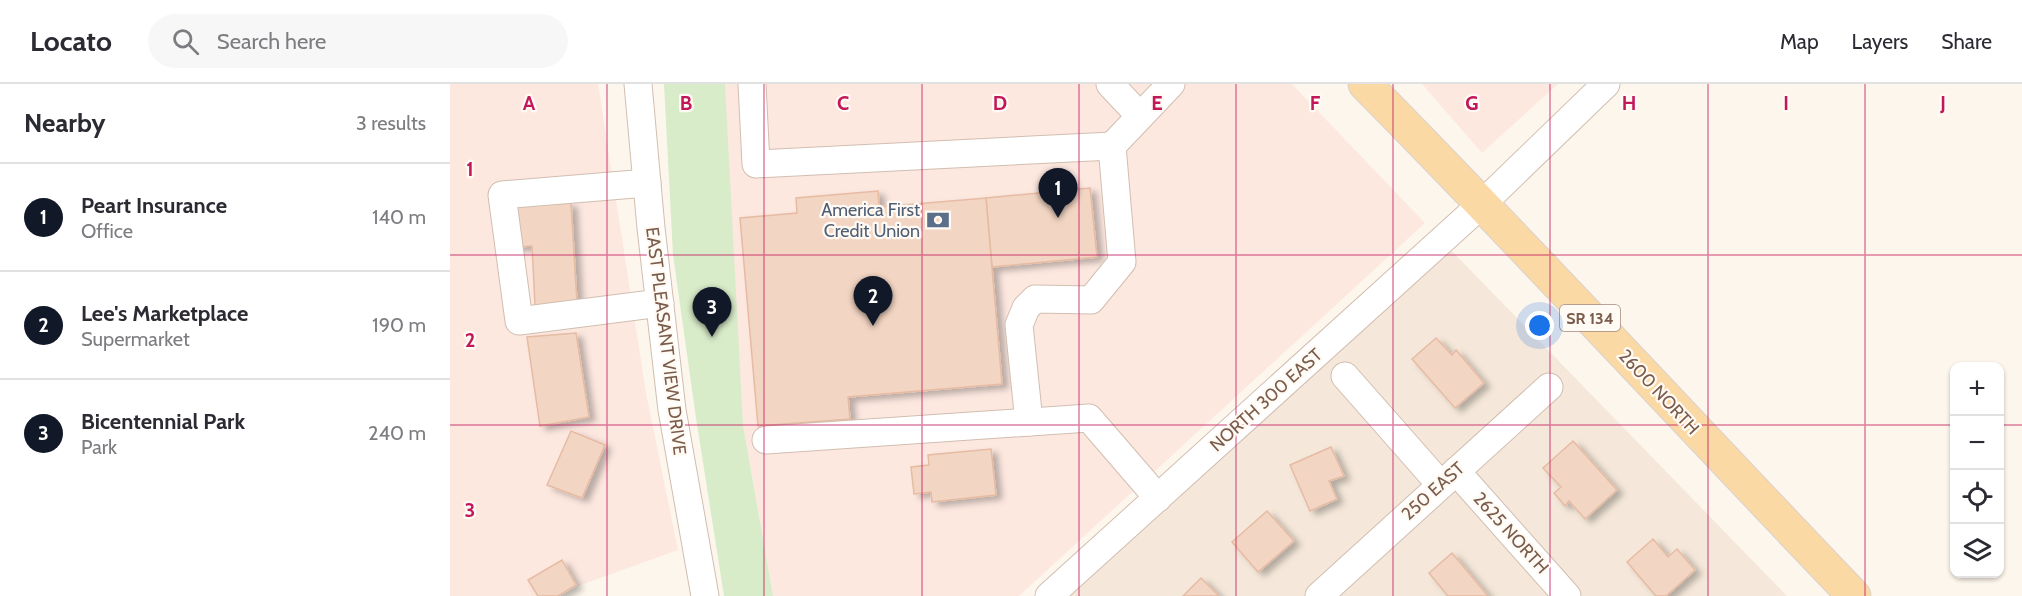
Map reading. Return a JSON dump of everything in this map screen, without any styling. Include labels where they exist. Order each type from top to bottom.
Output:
[{"type":"main road","name":"2600 NORTH","points":[[1365,84],[1483,203],[1854,596]]},
{"type":"street","name":"EAST PLEASANT VIEW DRIVE","points":[[638,84],[672,410],[705,596]]},
{"type":"street","points":[[752,84],[756,164],[1112,146]]},
{"type":"street","points":[[1110,84],[1139,115]]},
{"type":"street","points":[[1029,422],[1019,325],[1026,308],[1035,299],[1091,300],[1122,262],[1112,146],[1139,115],[1171,84]]},
{"type":"street","name":"NORTH 300 EAST","points":[[1049,596],[1483,203],[1606,84]]},
{"type":"street","points":[[647,183],[502,195],[519,321],[660,303]]},
{"type":"street","name":"2625 NORTH","points":[[1345,376],[1567,596]]},
{"type":"street","name":"250 EAST","points":[[1318,596],[1549,387]]},
{"type":"street","points":[[766,441],[1089,418],[1158,498]]},
{"type":"shaded area","points":[[450,84],[598,84],[646,393],[678,550],[550,596],[450,596]]},
{"type":"shaded area","points":[[722,84],[1292,84],[1425,223],[1019,596],[773,596],[743,425]]},
{"type":"shaded area","points":[[1422,84],[1558,84],[1482,153]]},
{"type":"shaded area","points":[[1448,247],[1787,596],[1061,596]]},
{"type":"green space","points":[[664,84],[725,84],[743,425],[773,596],[724,596],[673,255]]},
{"type":"building","points":[[1090,188],[1097,257],[992,267],[986,198]]},
{"type":"building","points":[[878,191],[879,207],[986,198],[1002,384],[848,397],[850,419],[758,426],[740,218],[797,213],[796,198]]},
{"type":"building","points":[[571,203],[577,303],[535,305],[532,246],[513,247],[511,206]]},
{"type":"building","points":[[576,333],[589,417],[540,426],[527,337]]},
{"type":"building","points":[[1436,338],[1452,355],[1456,350],[1484,383],[1455,408],[1412,359]]},
{"type":"building","points":[[571,431],[605,445],[582,498],[547,485]]},
{"type":"building","points":[[1573,441],[1617,490],[1585,519],[1569,501],[1565,506],[1554,493],[1561,487],[1543,468]]},
{"type":"building","points":[[1331,447],[1344,476],[1329,481],[1337,499],[1310,511],[1290,465]]},
{"type":"building","points":[[991,449],[996,495],[932,502],[931,492],[914,494],[911,467],[929,465],[928,455]]},
{"type":"building","points":[[1267,511],[1294,541],[1258,572],[1232,542]]},
{"type":"building","points":[[1653,539],[1668,557],[1677,549],[1695,570],[1666,596],[1656,596],[1627,562]]},
{"type":"building","points":[[1452,553],[1488,596],[1448,596],[1429,573]]},
{"type":"building","points":[[562,560],[576,585],[558,596],[538,596],[528,580]]},
{"type":"building","points":[[1201,578],[1219,596],[1183,596]]},
{"type":"place","name":"Peart Insurance","points":[[1058,218]]},
{"type":"place","name":"America First Credit Union","points":[[938,220]]},
{"type":"place","name":"Lee's Marketplace","points":[[873,326]]},
{"type":"place","name":"Bicentennial Park","points":[[712,337]]}]
